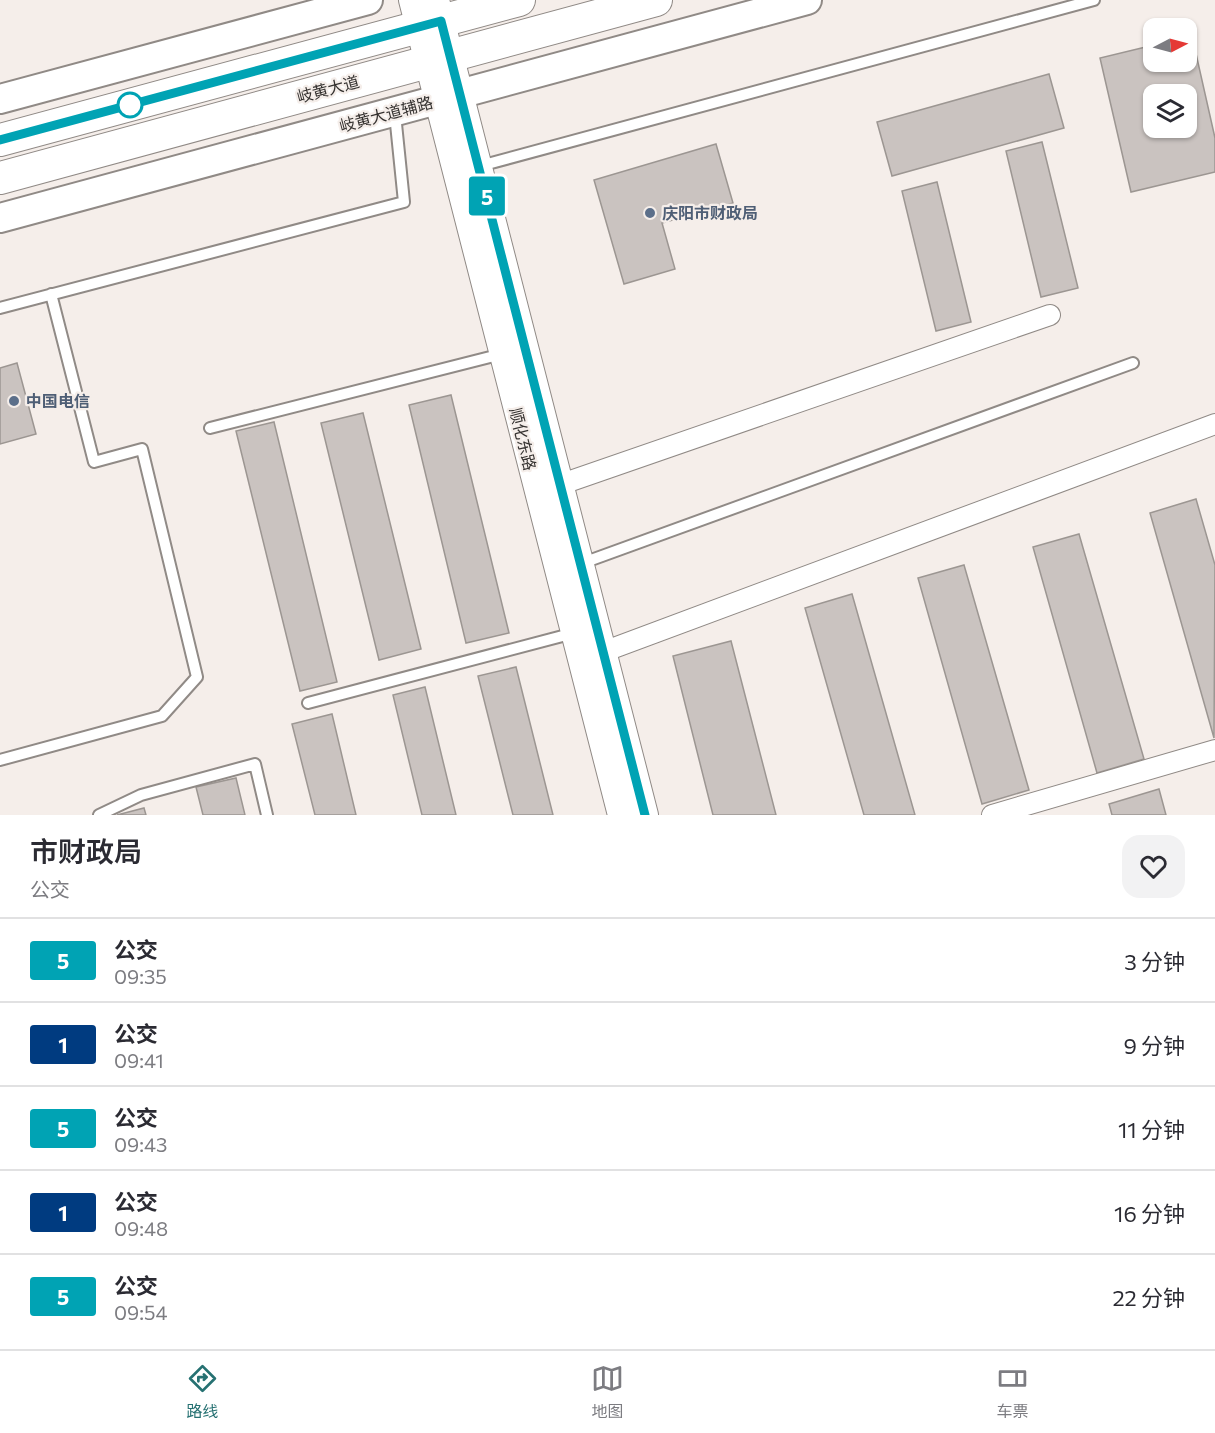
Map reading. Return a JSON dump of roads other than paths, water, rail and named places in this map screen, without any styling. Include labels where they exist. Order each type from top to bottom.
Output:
[{"type":"main road","points":[[0,99],[368,0]]},
{"type":"main road","points":[[0,140],[427,12],[519,0]]},
{"type":"main road","name":"岐黄大道","points":[[0,178],[656,0]]},
{"type":"main road","name":"岐黄大道辅路","points":[[0,218],[807,0]]},
{"type":"street","name":"顺化东路","points":[[427,12],[449,97],[502,354],[621,815]]},
{"type":"street","name":"顺化东路","points":[[449,97],[480,166],[579,564],[645,815]]},
{"type":"street","points":[[559,485],[1050,315]]},
{"type":"street","points":[[603,652],[1215,424]]},
{"type":"street","points":[[992,815],[1215,750]]},
{"type":"lane","points":[[480,166],[1095,0]]},
{"type":"lane","points":[[0,308],[405,202],[394,112]]},
{"type":"lane","points":[[0,760],[162,716],[197,677],[142,449],[94,462],[51,294]]},
{"type":"lane","points":[[210,428],[502,354]]},
{"type":"lane","points":[[579,564],[1133,363]]},
{"type":"lane","points":[[308,703],[574,633]]},
{"type":"lane","points":[[99,815],[141,795],[255,764],[267,815]]},
{"type":"place","name":"庆阳市财政局","points":[[650,213]]},
{"type":"place","name":"中国电信","points":[[14,401]]}]
